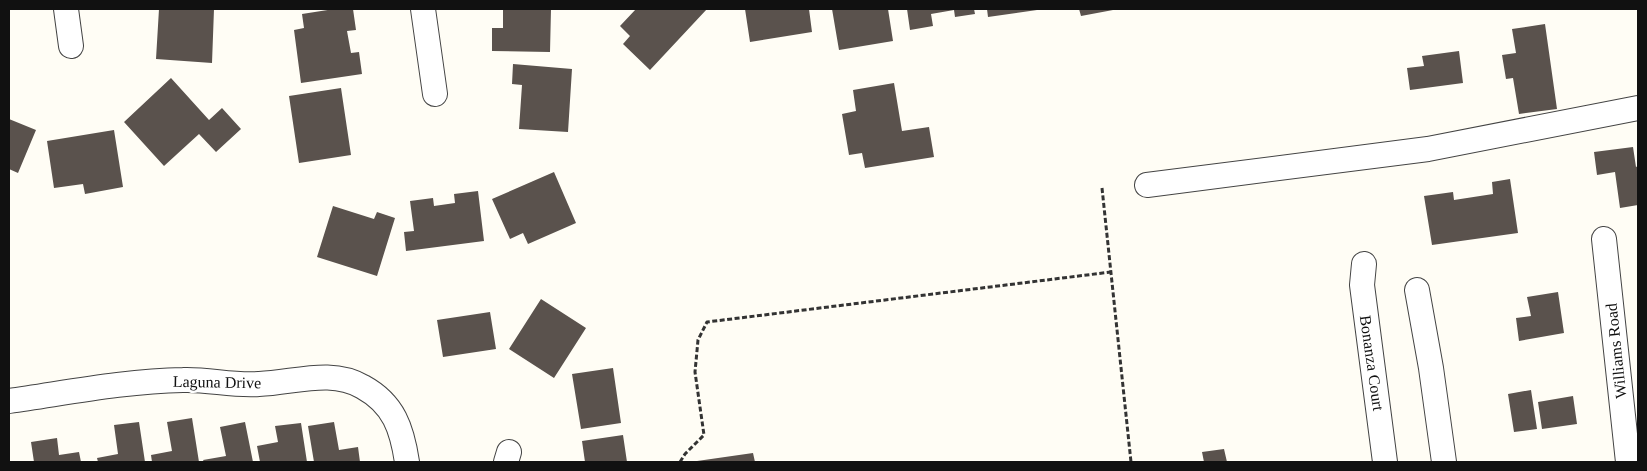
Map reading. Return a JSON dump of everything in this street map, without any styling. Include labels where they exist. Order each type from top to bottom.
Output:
[{"type":"street","points":[[66,9],[71,46]]},
{"type":"street","points":[[423,9],[435,94]]},
{"type":"street","points":[[1147,185],[1428,149],[1638,108]]},
{"type":"street","name":"Williams Road","points":[[1604,239],[1628,462]]},
{"type":"street","name":"Bonanza Court","points":[[1364,264],[1362,285],[1386,462]]},
{"type":"street","points":[[1417,290],[1431,368],[1444,462]]},
{"type":"street","name":"Laguna Drive","points":[[9,401],[148,382],[185,380],[259,384],[330,377],[347,380],[363,386],[383,401],[398,422],[404,438],[407,462]]},
{"type":"path","points":[[1102,188],[1131,462]]},
{"type":"path","points":[[680,462],[685,454],[704,435],[695,372],[698,340],[707,322],[1111,272]]},
{"type":"building","points":[[159,9],[214,9],[212,63],[156,59]]},
{"type":"building","points":[[334,9],[353,9],[356,30],[347,31],[351,53],[359,52],[362,74],[301,83],[294,30],[304,28],[302,14]]},
{"type":"building","points":[[503,9],[551,9],[550,52],[492,51],[492,28],[503,28]]},
{"type":"building","points":[[636,9],[707,9],[650,70],[623,44],[630,36],[620,26]]},
{"type":"building","points":[[745,9],[809,9],[812,32],[750,42]]},
{"type":"building","points":[[832,9],[888,9],[893,41],[839,50]]},
{"type":"building","points":[[907,9],[974,9],[975,14],[955,17],[954,10],[931,14],[933,26],[910,30]]},
{"type":"building","points":[[987,9],[1037,9],[1037,10],[988,17]]},
{"type":"building","points":[[1079,9],[1113,9],[1113,10],[1081,16]]},
{"type":"building","points":[[1545,24],[1557,109],[1519,114],[1513,78],[1506,79],[1502,55],[1516,53],[1512,29]]},
{"type":"building","points":[[1459,51],[1463,83],[1410,90],[1407,68],[1424,66],[1422,56]]},
{"type":"building","points":[[513,64],[572,69],[568,132],[519,129],[522,85],[512,84]]},
{"type":"building","points":[[171,78],[209,120],[222,108],[241,129],[216,152],[199,134],[164,166],[124,122]]},
{"type":"building","points":[[894,83],[902,131],[929,127],[934,157],[865,168],[862,153],[849,155],[842,114],[856,111],[853,90]]},
{"type":"building","points":[[341,88],[351,155],[299,163],[289,96]]},
{"type":"building","points":[[9,119],[36,130],[18,173],[9,169]]},
{"type":"building","points":[[114,130],[123,187],[85,194],[83,184],[54,188],[47,141]]},
{"type":"building","points":[[1633,147],[1636,167],[1638,166],[1638,205],[1620,208],[1615,172],[1597,175],[1594,152]]},
{"type":"building","points":[[554,172],[576,223],[528,244],[523,233],[510,239],[492,199]]},
{"type":"building","points":[[1510,179],[1518,233],[1432,245],[1424,196],[1453,192],[1454,200],[1493,194],[1492,182]]},
{"type":"building","points":[[478,191],[484,241],[406,251],[404,232],[414,231],[410,201],[433,198],[434,206],[455,203],[454,194]]},
{"type":"building","points":[[333,206],[374,219],[377,212],[395,218],[377,276],[317,257]]},
{"type":"building","points":[[1558,292],[1564,333],[1519,341],[1516,318],[1531,316],[1527,297]]},
{"type":"building","points":[[541,299],[586,328],[554,378],[509,349]]},
{"type":"building","points":[[490,312],[496,349],[443,357],[437,320]]},
{"type":"building","points":[[613,368],[621,423],[581,429],[572,374]]},
{"type":"building","points":[[1531,390],[1537,429],[1514,432],[1508,394]]},
{"type":"building","points":[[1573,396],[1577,424],[1542,429],[1538,402]]},
{"type":"building","points":[[192,418],[199,462],[152,462],[151,455],[172,451],[167,422]]},
{"type":"building","points":[[139,422],[145,462],[98,462],[97,458],[118,454],[114,425]]},
{"type":"building","points":[[245,422],[253,462],[204,462],[203,460],[226,456],[220,427]]},
{"type":"building","points":[[334,422],[339,450],[358,447],[360,462],[314,462],[308,426]]},
{"type":"building","points":[[301,423],[307,462],[260,462],[257,446],[278,442],[275,426]]},
{"type":"building","points":[[623,435],[627,462],[585,462],[582,441]]},
{"type":"building","points":[[57,438],[59,455],[79,452],[81,462],[34,462],[31,442]]},
{"type":"building","points":[[1224,449],[1227,462],[1204,462],[1202,452]]},
{"type":"building","points":[[753,453],[755,462],[697,462],[697,461]]}]
